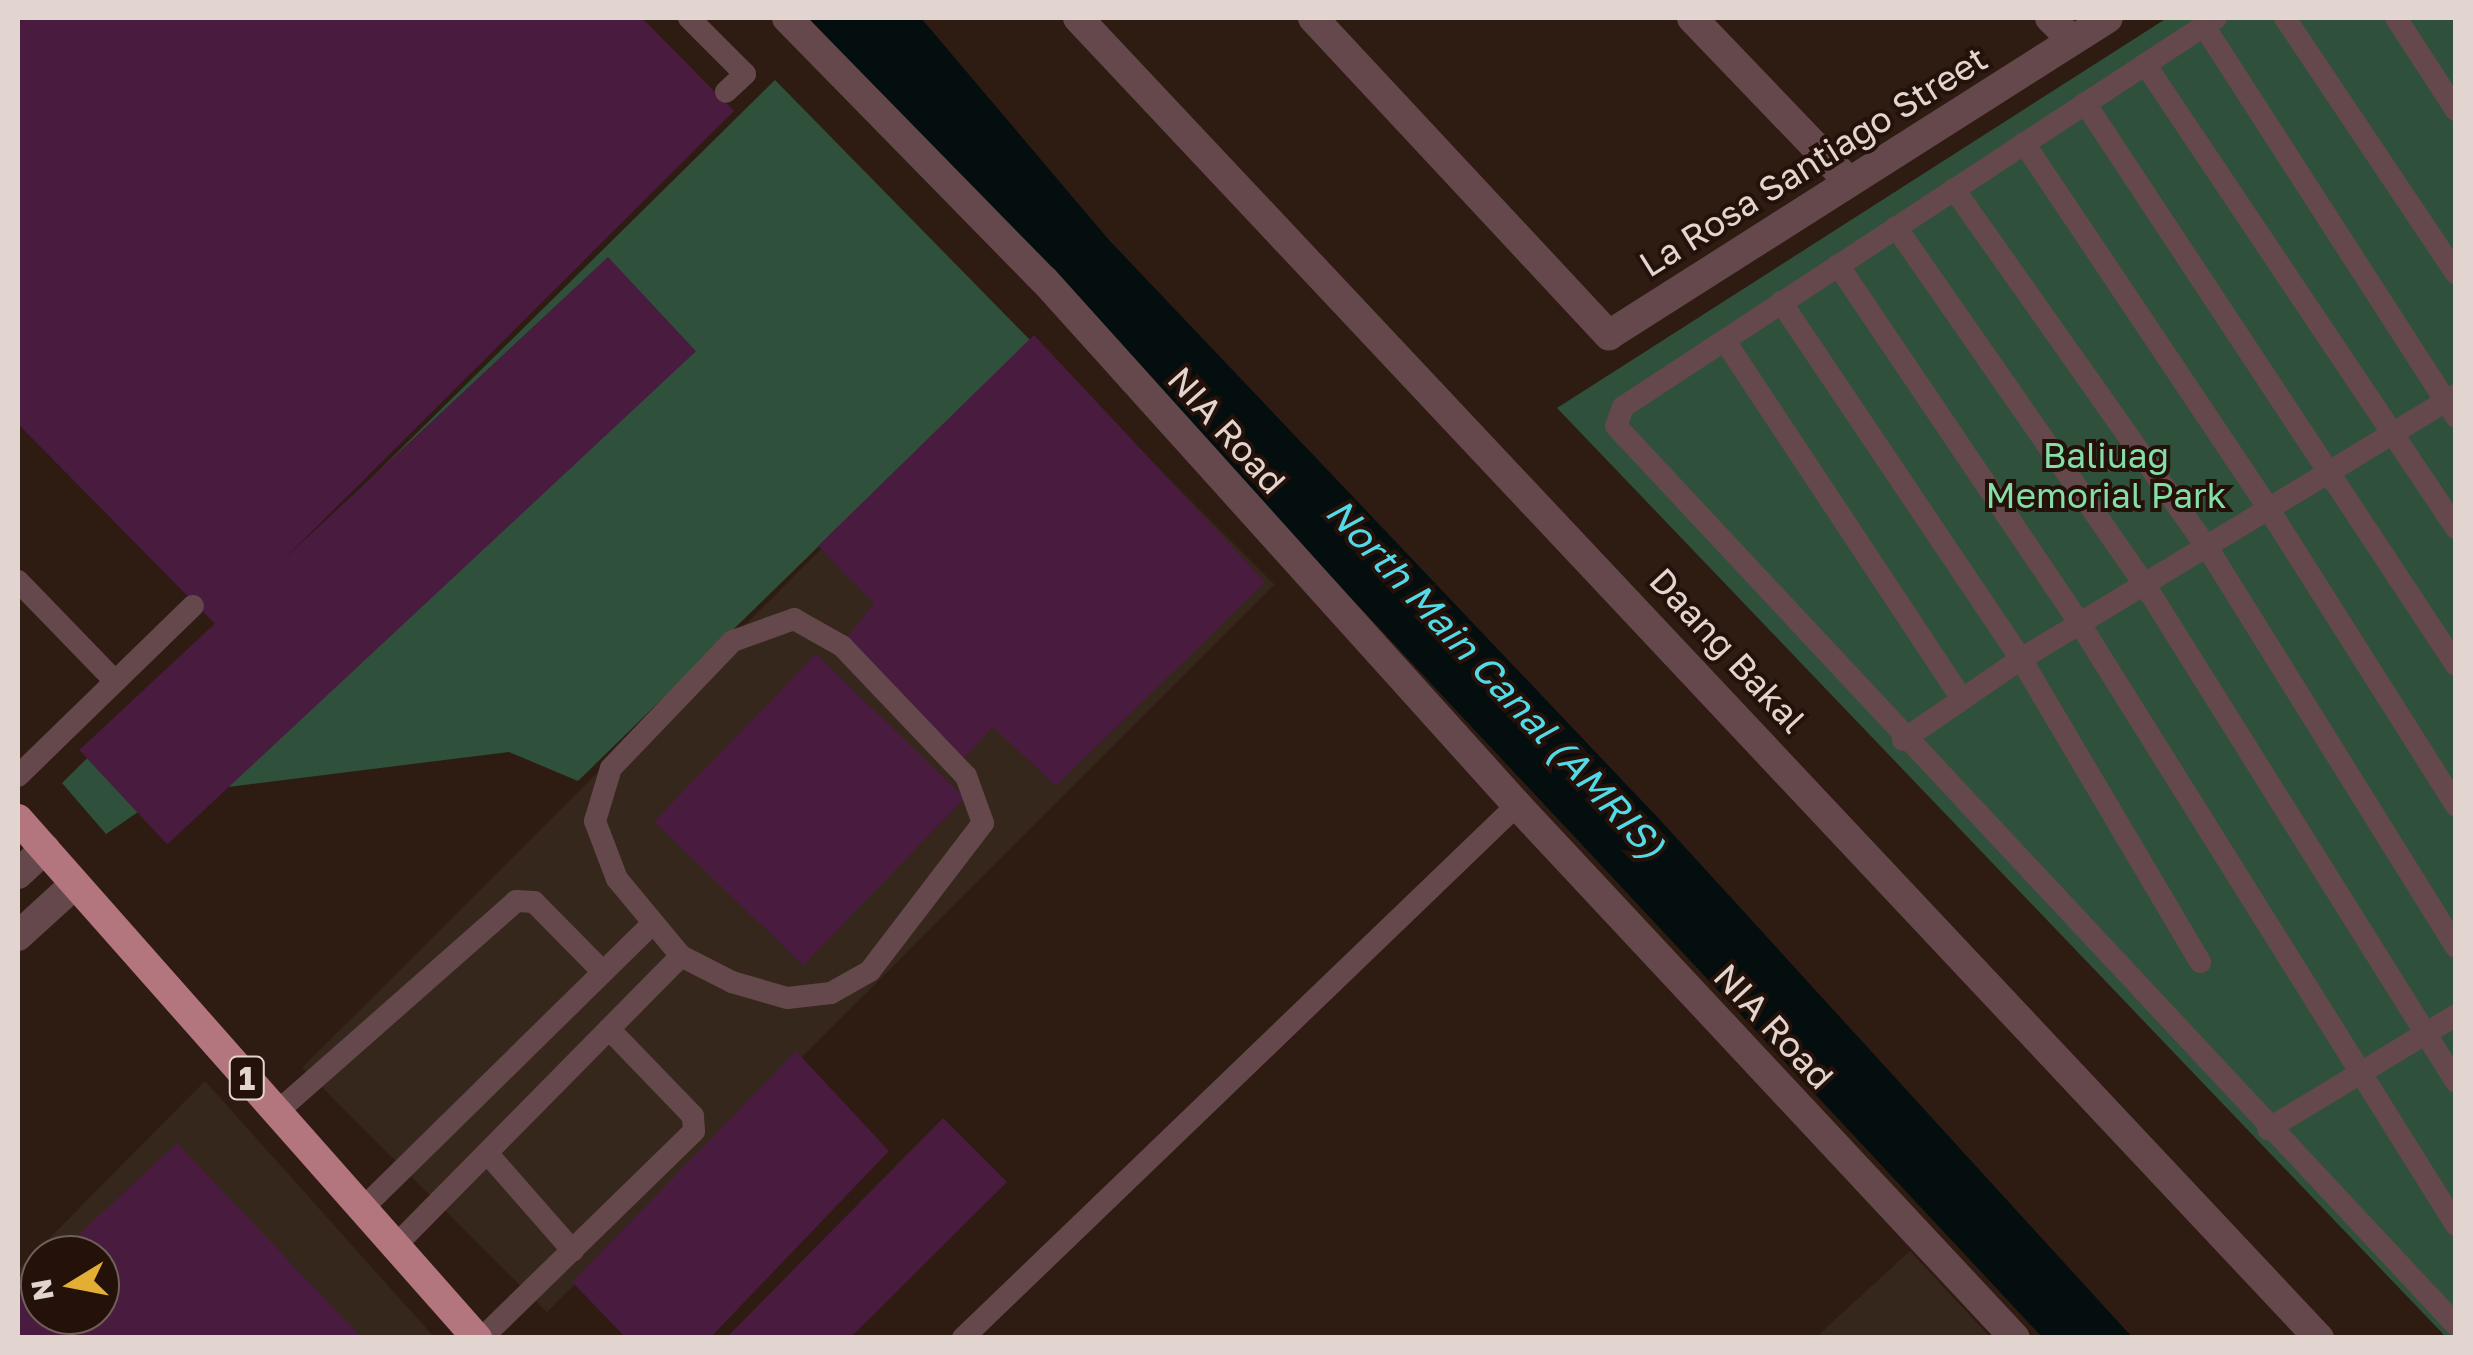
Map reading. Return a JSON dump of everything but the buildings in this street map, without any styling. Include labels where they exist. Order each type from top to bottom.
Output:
[{"type":"highway","name":"1","points":[[18,819],[480,1338]]},
{"type":"street","name":"NIA Road","points":[[786,18],[1044,280],[1516,805],[2014,1338]]},
{"type":"street","name":"Daang Bakal","points":[[1078,18],[2320,1338]]},
{"type":"street","name":"La Rosa Santiago Street","points":[[1313,18],[1610,335],[2108,18]]},
{"type":"street","points":[[1692,18],[1849,182]]},
{"type":"street","points":[[2050,18],[2072,40]]},
{"type":"street","points":[[18,874],[45,849]]},
{"type":"street","points":[[18,936],[75,884]]},
{"type":"lane","points":[[689,18],[745,74],[726,92]]},
{"type":"lane","points":[[2285,18],[2456,273]]},
{"type":"lane","points":[[2396,18],[2456,110]]},
{"type":"lane","points":[[1902,740],[2021,659],[2082,627],[2268,508],[2393,433],[2452,405],[2210,22],[1623,407],[1616,426],[1902,740],[2456,1325]]},
{"type":"lane","points":[[2145,64],[2456,528]]},
{"type":"lane","points":[[2086,103],[2456,665]]},
{"type":"lane","points":[[2024,143],[2268,508],[2456,805]]},
{"type":"lane","points":[[1954,190],[2207,547],[2456,947]]},
{"type":"lane","points":[[1896,227],[2146,585],[2456,1082]]},
{"type":"lane","points":[[1838,265],[2082,627],[2456,1225]]},
{"type":"lane","points":[[1782,302],[2021,659],[2200,962]]},
{"type":"lane","points":[[1725,341],[1962,700]]},
{"type":"lane","points":[[18,581],[115,682]]},
{"type":"lane","points":[[18,776],[193,606]]},
{"type":"lane","points":[[778,620],[812,624],[842,646],[966,776],[980,802],[977,837],[870,971],[831,992],[786,998],[732,982],[682,956],[617,879],[594,821],[612,768],[734,641],[778,620]]},
{"type":"lane","points":[[963,1338],[1516,805]]},
{"type":"lane","points":[[277,1112],[516,901],[534,902],[603,972]]},
{"type":"lane","points":[[362,1208],[652,924]]},
{"type":"lane","points":[[396,1246],[682,956]]},
{"type":"lane","points":[[2268,1129],[2456,1015]]},
{"type":"lane","points":[[480,1338],[694,1131],[692,1116],[609,1029]]},
{"type":"lane","points":[[486,1154],[573,1251]]},
{"type":"shaded area","points":[[1030,340],[1275,585],[547,1312],[302,1068]]},
{"type":"shaded area","points":[[205,1081],[434,1337],[18,1338],[20,1268],[20,1335],[120,1335],[120,1235],[53,1235]]},
{"type":"shaded area","points":[[1910,1251],[1990,1337],[1816,1337]]},
{"type":"green space","name":"Baliuag Memorial Park","points":[[2167,18],[2455,18],[2455,1337],[2446,1337],[1557,408]]},
{"type":"green space","points":[[775,80],[1030,340],[578,781],[509,752],[163,795],[106,834],[62,783]]},
{"type":"water","name":"North Main Canal (AMRIS)","points":[[809,18],[921,18],[1109,240],[1661,821],[2132,1337],[2042,1337]]}]
